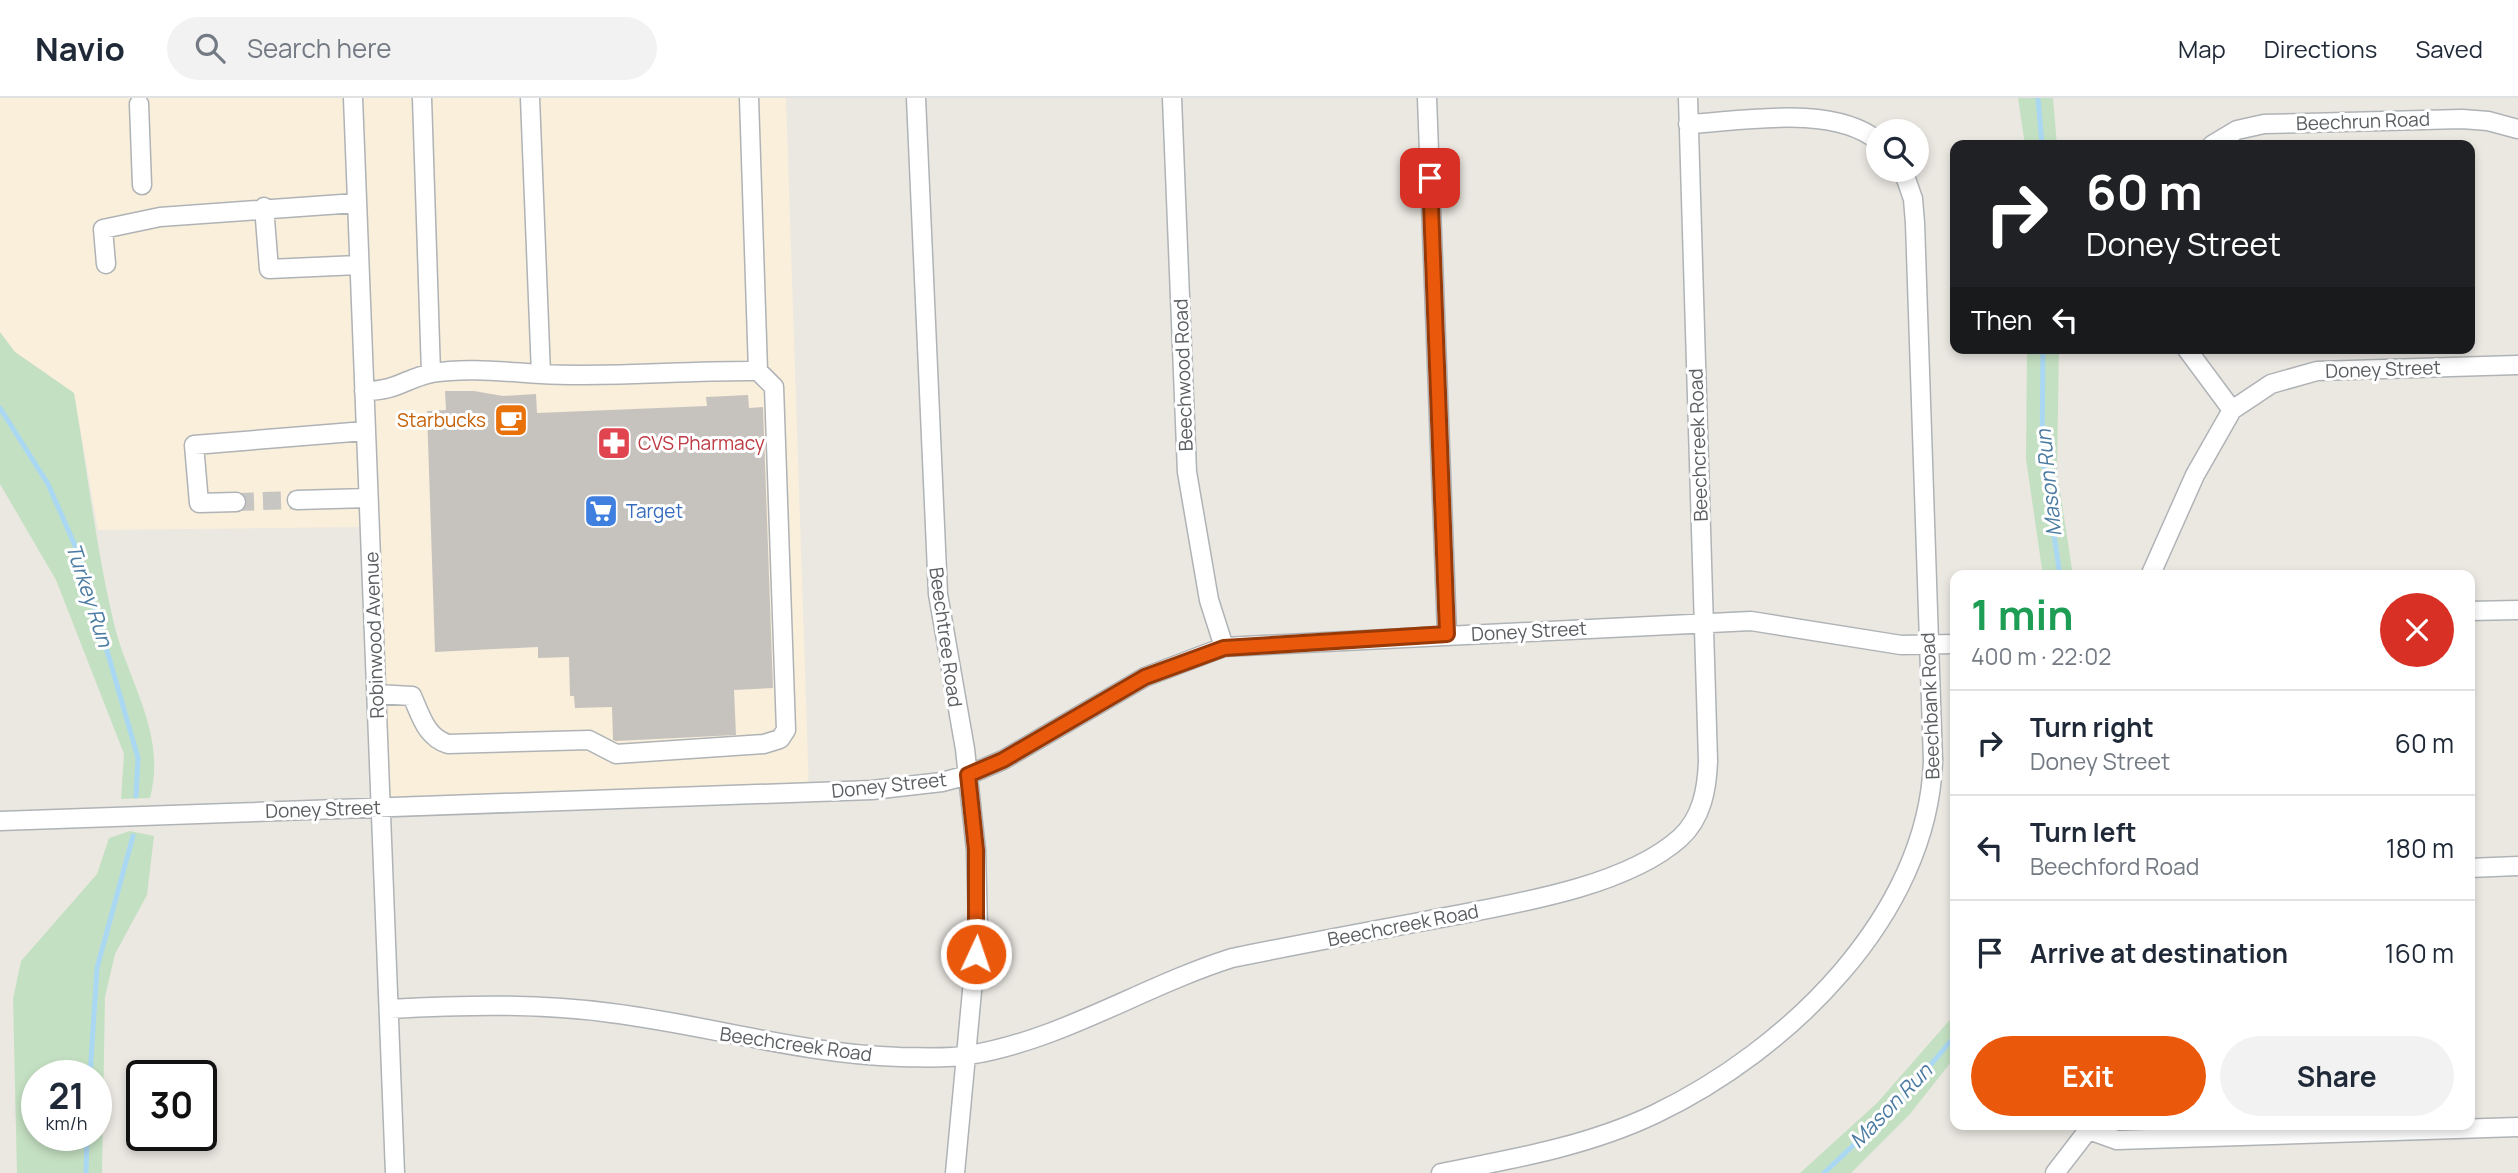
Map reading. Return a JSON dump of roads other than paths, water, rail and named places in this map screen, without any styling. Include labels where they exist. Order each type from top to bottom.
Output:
[{"type":"street","name":"Robinwood Avenue","points":[[353,98],[395,1173]]},
{"type":"street","points":[[422,98],[431,373]]},
{"type":"street","points":[[530,98],[541,374]]},
{"type":"street","points":[[376,694],[412,696],[424,724],[436,740],[448,744],[589,740],[616,754],[764,744],[780,739],[786,730],[774,387],[758,371],[749,98]]},
{"type":"street","name":"Beechtree Road","points":[[916,98],[936,567],[949,671],[968,775],[976,850],[978,928],[955,1173]]},
{"type":"street","name":"Beechwood Road","points":[[1172,98],[1187,472],[1209,600],[1224,648]]},
{"type":"street","points":[[1427,98],[1447,634]]},
{"type":"street","name":"Beechcreek Road","points":[[389,1009],[484,1004],[551,1007],[612,1013],[759,1041],[858,1056],[967,1056],[1054,1032],[1195,970],[1232,958],[1518,902],[1599,881],[1663,850],[1681,837],[1694,820],[1707,781],[1688,98]]},
{"type":"street","points":[[139,104],[142,185]]},
{"type":"street","points":[[1688,124],[1821,119],[1866,133]]},
{"type":"street","name":"Beechrun Road","points":[[2220,140],[2237,130],[2264,124],[2462,119],[2488,121],[2518,129]]},
{"type":"street","name":"Beechbank Road","points":[[1441,1173],[1566,1146],[1652,1115],[1719,1080],[1756,1054],[1816,1000],[1868,937],[1910,863],[1925,824],[1933,771],[1915,223],[1913,199],[1907,182]]},
{"type":"street","points":[[106,264],[103,229],[160,217],[356,204]]},
{"type":"street","points":[[264,208],[269,269],[358,265]]},
{"type":"street","points":[[2190,354],[2232,410]]},
{"type":"street","name":"Doney Street","points":[[2153,570],[2195,475],[2232,410],[2271,384],[2317,371],[2518,365]]},
{"type":"street","points":[[364,391],[387,391],[431,373],[486,370],[594,377],[703,370],[758,371]]},
{"type":"street","points":[[236,502],[199,503],[194,446],[365,431]]},
{"type":"street","points":[[297,500],[368,498]]},
{"type":"street","points":[[2475,611],[2518,610]]},
{"type":"street","name":"Doney Street","points":[[0,821],[872,790],[942,782],[968,775],[1003,760],[1145,677],[1224,648],[1447,634],[1751,621],[1901,645],[1950,644]]},
{"type":"street","points":[[2475,867],[2518,866]]},
{"type":"street","points":[[2475,1129],[2518,1128]]},
{"type":"street","points":[[2055,1173],[2088,1130]]},
{"type":"street","points":[[2094,1130],[2117,1140],[2451,1130]]},
{"type":"waterway","name":"Mason Run","points":[[2038,98],[2042,140]]},
{"type":"waterway","name":"Mason Run","points":[[2043,354],[2042,451],[2059,570]]},
{"type":"waterway","name":"Turkey Run","points":[[0,408],[48,484],[80,557],[138,758],[136,796]]},
{"type":"waterway","name":"Turkey Run","points":[[91,1060],[97,968],[133,836]]},
{"type":"waterway","name":"Mason Run","points":[[1824,1173],[1900,1101],[1950,1042]]},
{"type":"waterway","name":"Turkey Run","points":[[86,1173],[87,1151]]},
{"type":"tunnel","points":[[236,502],[297,500]]},
{"type":"place","name":"Starbucks","points":[[511,420]]},
{"type":"place","name":"CVS Pharmacy","points":[[614,443]]},
{"type":"place","name":"Target","points":[[601,511]]}]
